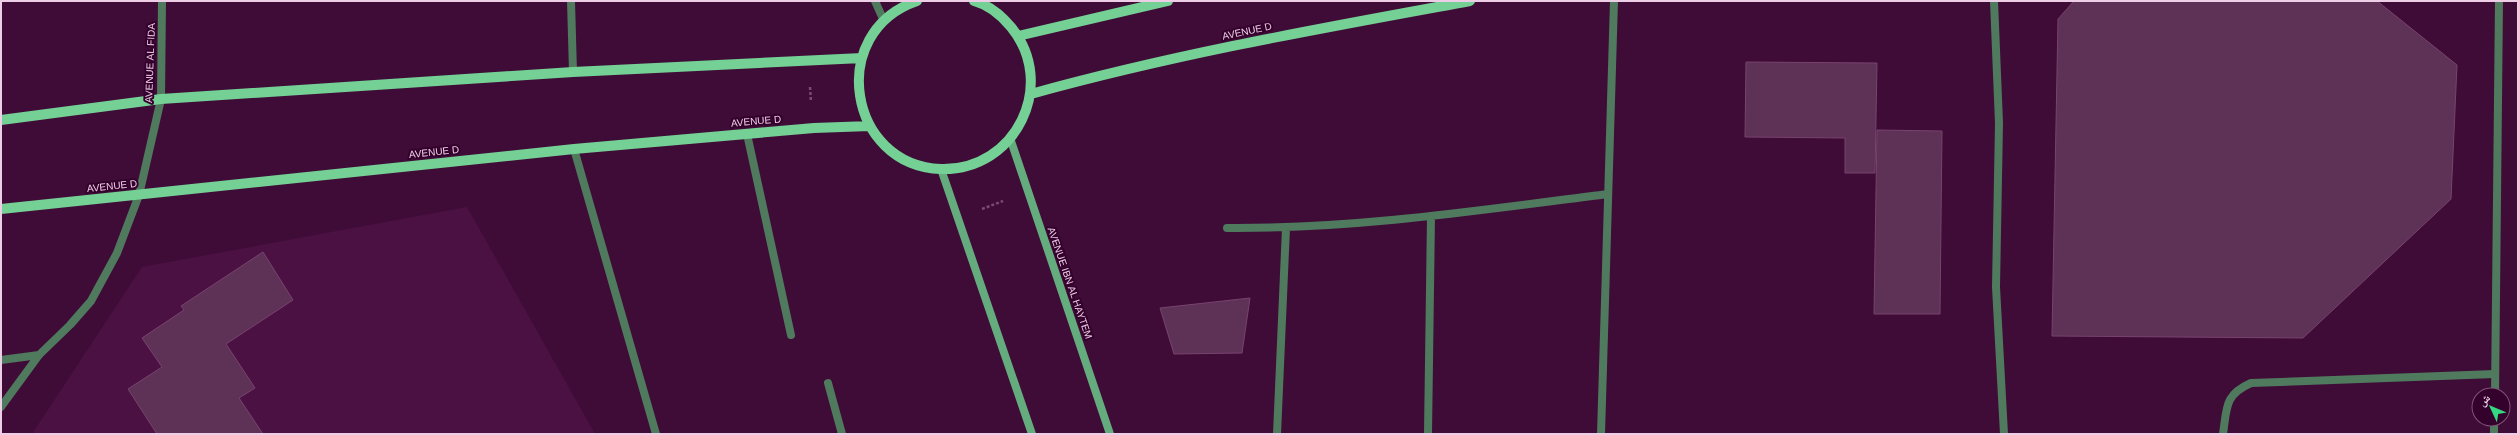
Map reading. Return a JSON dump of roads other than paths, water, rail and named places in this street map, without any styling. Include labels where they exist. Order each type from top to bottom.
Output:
[{"type":"main road","points":[[917,1],[905,5],[884,21],[870,38],[862,58],[858,81],[861,104],[870,126],[888,148],[913,163],[941,169],[967,166],[985,158],[1010,138],[1020,125],[1031,94],[1030,64],[1018,36],[1002,16],[974,1]]},
{"type":"main road","points":[[1018,36],[1168,1]]},
{"type":"main road","name":"AVENUE D","points":[[1031,94],[1141,67],[1307,31],[1470,1]]},
{"type":"main road","points":[[1,120],[161,99],[573,72],[862,58]]},
{"type":"main road","name":"AVENUE D","points":[[1,209],[139,196],[574,149],[814,128],[870,126]]},
{"type":"main road","name":"AVENUE IBN AL HAYTEM","points":[[1010,138],[1027,193],[1110,434]]},
{"type":"main road","points":[[941,169],[1032,434]]},
{"type":"street","name":"AVENUE AL FIDA","points":[[1,407],[39,355],[70,325],[91,301],[117,253],[139,196],[161,99],[162,1]]},
{"type":"street","points":[[571,1],[573,72]]},
{"type":"street","points":[[875,1],[884,21]]},
{"type":"street","points":[[1602,434],[1614,1]]},
{"type":"street","points":[[1994,1],[1999,123],[1996,287],[2004,434]]},
{"type":"street","points":[[2495,387],[2499,1]]},
{"type":"street","points":[[747,134],[791,335]]},
{"type":"street","points":[[574,149],[656,434]]},
{"type":"street","points":[[1228,228],[1286,228],[1431,216],[1608,194]]},
{"type":"street","points":[[1428,434],[1431,216]]},
{"type":"street","points":[[1277,434],[1286,228]]},
{"type":"street","points":[[1,360],[39,355]]},
{"type":"street","points":[[2223,434],[2228,400],[2238,389],[2251,384],[2495,374]]},
{"type":"street","points":[[828,383],[842,434]]}]
